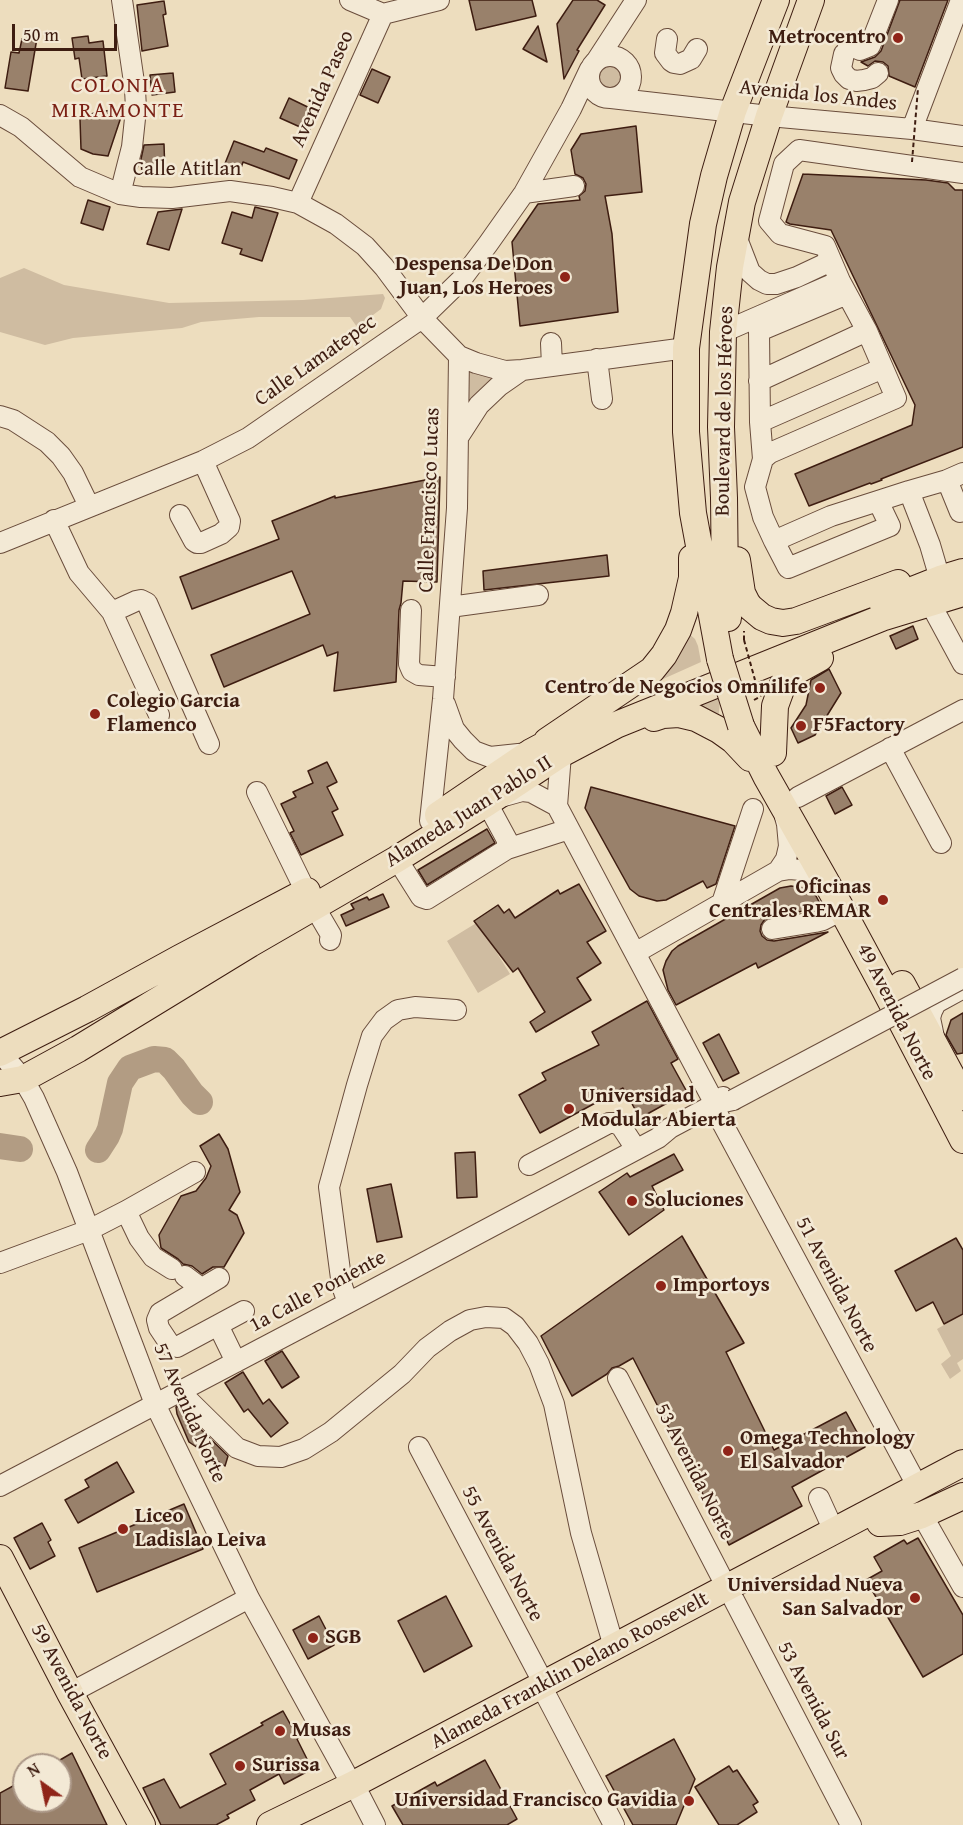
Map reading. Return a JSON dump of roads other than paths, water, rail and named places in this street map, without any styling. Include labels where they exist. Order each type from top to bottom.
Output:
[{"type":"main road","name":"Boulevard de los Héroes","points":[[733,651],[726,608],[693,513],[686,432],[686,348],[703,224],[733,111],[776,0]]},
{"type":"main road","name":"Boulevard de los Héroes","points":[[716,584],[724,498],[721,427],[723,332],[730,267],[742,202],[769,116],[811,0]]},
{"type":"main road","points":[[724,498],[742,593],[750,607],[771,621],[796,621],[905,581],[951,576]]},
{"type":"main road","points":[[531,752],[652,670],[664,655],[678,630],[688,598],[692,578],[693,513]]},
{"type":"main road","name":"Alameda Juan Pablo II","points":[[11,1081],[78,1049],[180,986],[531,752],[621,705],[951,576]]},
{"type":"main road","name":"Alameda Juan Pablo II","points":[[0,1053],[87,1010],[180,958],[397,859],[561,754],[616,725],[885,617],[963,593]]},
{"type":"main road","points":[[561,754],[663,715],[679,714],[696,718],[719,730],[769,765],[775,706],[787,678],[803,667],[919,607]]},
{"type":"main road","name":"49 Avenida Norte","points":[[733,651],[746,694],[748,722],[769,765],[928,1052],[963,1140]]},
{"type":"main road","name":"49 Avenida Norte","points":[[788,798],[828,884],[835,914],[891,982]]},
{"type":"main road","name":"49 Avenida Norte","points":[[928,1052],[963,1097]]},
{"type":"main road","points":[[837,1529],[887,1490],[963,1449]]},
{"type":"main road","name":"Alameda Franklin Delano Roosevelt","points":[[302,1825],[356,1790],[730,1594],[837,1529],[963,1463]]},
{"type":"main road","name":"Alameda Franklin Delano Roosevelt","points":[[545,1691],[615,1647],[880,1523],[963,1480]]},
{"type":"main road","points":[[880,1523],[900,1522],[922,1515],[963,1496]]},
{"type":"main road","name":"59 Avenida Norte","points":[[0,1558],[142,1825]]},
{"type":"main road","name":"59 Avenida Norte","points":[[0,1581],[128,1825]]},
{"type":"main road","name":"Alameda Franklin Delano Roosevelt","points":[[270,1825],[356,1790]]},
{"type":"street","points":[[120,194],[132,147],[136,109],[122,0]]},
{"type":"street","points":[[350,0],[383,14],[439,0]]},
{"type":"street","points":[[609,98],[597,93],[590,86],[588,81],[593,64],[638,0]]},
{"type":"street","points":[[571,109],[588,100],[622,94],[629,85],[631,79],[625,46],[638,0]]},
{"type":"street","points":[[878,73],[856,81],[849,79],[842,68],[846,49],[860,50],[870,46],[888,0]]},
{"type":"street","points":[[912,129],[961,1]]},
{"type":"street","name":"Avenida Paseo","points":[[298,203],[383,14]]},
{"type":"street","points":[[667,39],[665,52],[674,63],[680,64],[691,59],[697,49]]},
{"type":"street","points":[[593,64],[610,55],[621,58],[628,66]]},
{"type":"street","name":"Calle Lamatepec","points":[[0,543],[203,461],[248,438],[422,318],[460,280],[524,193],[571,109],[593,64]]},
{"type":"street","name":"Avenida los Andes","points":[[628,66],[661,108]]},
{"type":"street","name":"Avenida los Andes","points":[[609,98],[661,108],[733,111],[963,136]]},
{"type":"street","name":"Calle Atitlan","points":[[0,115],[21,127],[80,177],[120,194],[172,198],[230,191],[298,203],[336,224],[365,246],[422,318]]},
{"type":"street","points":[[763,459],[770,453],[896,398],[867,331],[843,287],[825,246],[780,234],[769,221],[784,164],[799,150],[963,173]]},
{"type":"street","points":[[524,193],[574,186]]},
{"type":"street","points":[[736,236],[750,272],[767,284],[776,284],[796,278],[831,261]]},
{"type":"street","points":[[723,332],[843,287]]},
{"type":"street","points":[[843,287],[759,331],[760,422],[763,459],[755,487],[763,517],[788,568],[890,526],[878,501]]},
{"type":"street","points":[[422,318],[459,356],[505,371],[686,348]]},
{"type":"street","points":[[759,381],[867,331]]},
{"type":"street","points":[[551,343],[552,366]]},
{"type":"street","name":"Calle Francisco Lucas","points":[[430,821],[445,677],[457,508],[459,356]]},
{"type":"street","points":[[597,359],[602,399]]},
{"type":"street","points":[[760,422],[883,368]]},
{"type":"street","points":[[458,438],[478,405],[522,370]]},
{"type":"street","points":[[0,416],[13,420],[47,442],[61,456],[73,473],[89,506]]},
{"type":"street","points":[[180,515],[191,537],[197,543],[221,534],[229,527],[230,522],[203,461]]},
{"type":"street","points":[[774,541],[831,516],[955,476],[960,512],[963,511]]},
{"type":"street","points":[[909,491],[930,545],[951,576]]},
{"type":"street","points":[[54,520],[80,573],[112,612],[159,715]]},
{"type":"street","points":[[450,607],[538,595]]},
{"type":"street","points":[[112,612],[141,600],[147,603],[209,744]]},
{"type":"street","points":[[919,607],[963,664]]},
{"type":"street","points":[[411,610],[409,664],[412,671],[420,675],[445,677]]},
{"type":"street","name":"Calle Francisco Lucas","points":[[443,699],[454,729],[474,751],[490,757],[531,752]]},
{"type":"street","points":[[778,871],[786,859],[789,846],[788,798],[963,710]]},
{"type":"street","points":[[890,748],[941,843]]},
{"type":"street","points":[[507,849],[507,840],[491,800],[522,791],[531,792],[556,806],[561,754]]},
{"type":"street","points":[[257,792],[310,899],[331,935],[330,940]]},
{"type":"street","name":"51 Avenida Norte","points":[[556,806],[722,1106],[912,1476]]},
{"type":"street","points":[[742,891],[753,809]]},
{"type":"street","points":[[397,859],[422,897],[427,899],[507,849],[569,829]]},
{"type":"street","points":[[635,952],[778,871],[801,870],[811,873],[828,884]]},
{"type":"street","points":[[771,929],[815,922],[835,914]]},
{"type":"street","points":[[931,996],[963,969]]},
{"type":"street","name":"1a Calle Poniente","points":[[0,1486],[658,1138],[670,1128],[722,1106],[963,978]]},
{"type":"street","points":[[928,1052],[883,1021],[886,994],[891,982],[914,986],[931,996],[963,988]]},
{"type":"street","points":[[928,1052],[932,1011],[931,996]]},
{"type":"street","points":[[348,1303],[342,1286],[329,1187],[372,1036],[384,1020],[398,1011],[415,1007],[456,1010]]},
{"type":"street","name":"1a Calle Poniente","points":[[722,1106],[729,1093],[883,1021]]},
{"type":"street","name":"57 Avenida Norte","points":[[0,1053],[11,1081],[34,1098],[67,1172],[155,1404],[249,1598],[375,1825]]},
{"type":"street","points":[[529,1165],[609,1123],[621,1126],[636,1149]]},
{"type":"street","points":[[1,1259],[89,1230],[195,1172]]},
{"type":"street","points":[[126,1211],[139,1238],[149,1252],[160,1263],[178,1272],[197,1285],[200,1290]]},
{"type":"street","points":[[219,1278],[160,1313],[157,1320],[159,1328],[171,1346],[177,1347],[244,1311]]},
{"type":"street","points":[[179,1391],[237,1448],[258,1456],[281,1457],[304,1449],[331,1432],[402,1374],[427,1348],[450,1331],[470,1320],[486,1317],[504,1318],[515,1326],[528,1343],[539,1364],[554,1404],[580,1533],[615,1647]]},
{"type":"street","points":[[218,1325],[236,1362]]},
{"type":"street","name":"53 Avenida Norte","points":[[618,1378],[730,1594]]},
{"type":"street","name":"55 Avenida Norte","points":[[418,1447],[614,1825]]},
{"type":"street","points":[[819,1498],[837,1529]]},
{"type":"street","points":[[922,1515],[963,1587]]},
{"type":"street","name":"53 Avenida Sur","points":[[730,1594],[851,1825]]},
{"type":"street","points":[[70,1693],[249,1598]]},
{"type":"waterway","points":[[98,1150],[110,1129],[120,1083],[130,1068],[154,1059],[165,1060],[200,1102]]},
{"type":"waterway","points":[[0,1146],[20,1149]]},
{"type":"place","name":"Metrocentro","points":[[898,38]]},
{"type":"place","name":"Despensa De Don Juan, Los Heroes","points":[[565,277]]},
{"type":"place","name":"Centro de Negocios Omnilife","points":[[820,688]]},
{"type":"place","name":"Colegio Garcia Flamenco","points":[[95,714]]},
{"type":"place","name":"F5Factory","points":[[801,726]]},
{"type":"place","name":"Oficinas Centrales REMAR","points":[[883,900]]},
{"type":"place","name":"Universidad Modular Abierta","points":[[569,1109]]},
{"type":"place","name":"Soluciones","points":[[632,1201]]},
{"type":"place","name":"Importoys","points":[[661,1286]]},
{"type":"place","name":"Omega Technology El Salvador","points":[[728,1451]]},
{"type":"place","name":"Liceo Ladislao Leiva","points":[[123,1529]]},
{"type":"place","name":"Universidad Nueva San Salvador","points":[[915,1598]]},
{"type":"place","name":"SGB","points":[[313,1638]]},
{"type":"place","name":"Musas","points":[[280,1731]]},
{"type":"place","name":"Surissa","points":[[240,1766]]},
{"type":"place","name":"Universidad Francisco Gavidia","points":[[689,1801]]},
{"type":"district","name":"COLONIA MIRAMONTE","points":[[118,98]]}]
